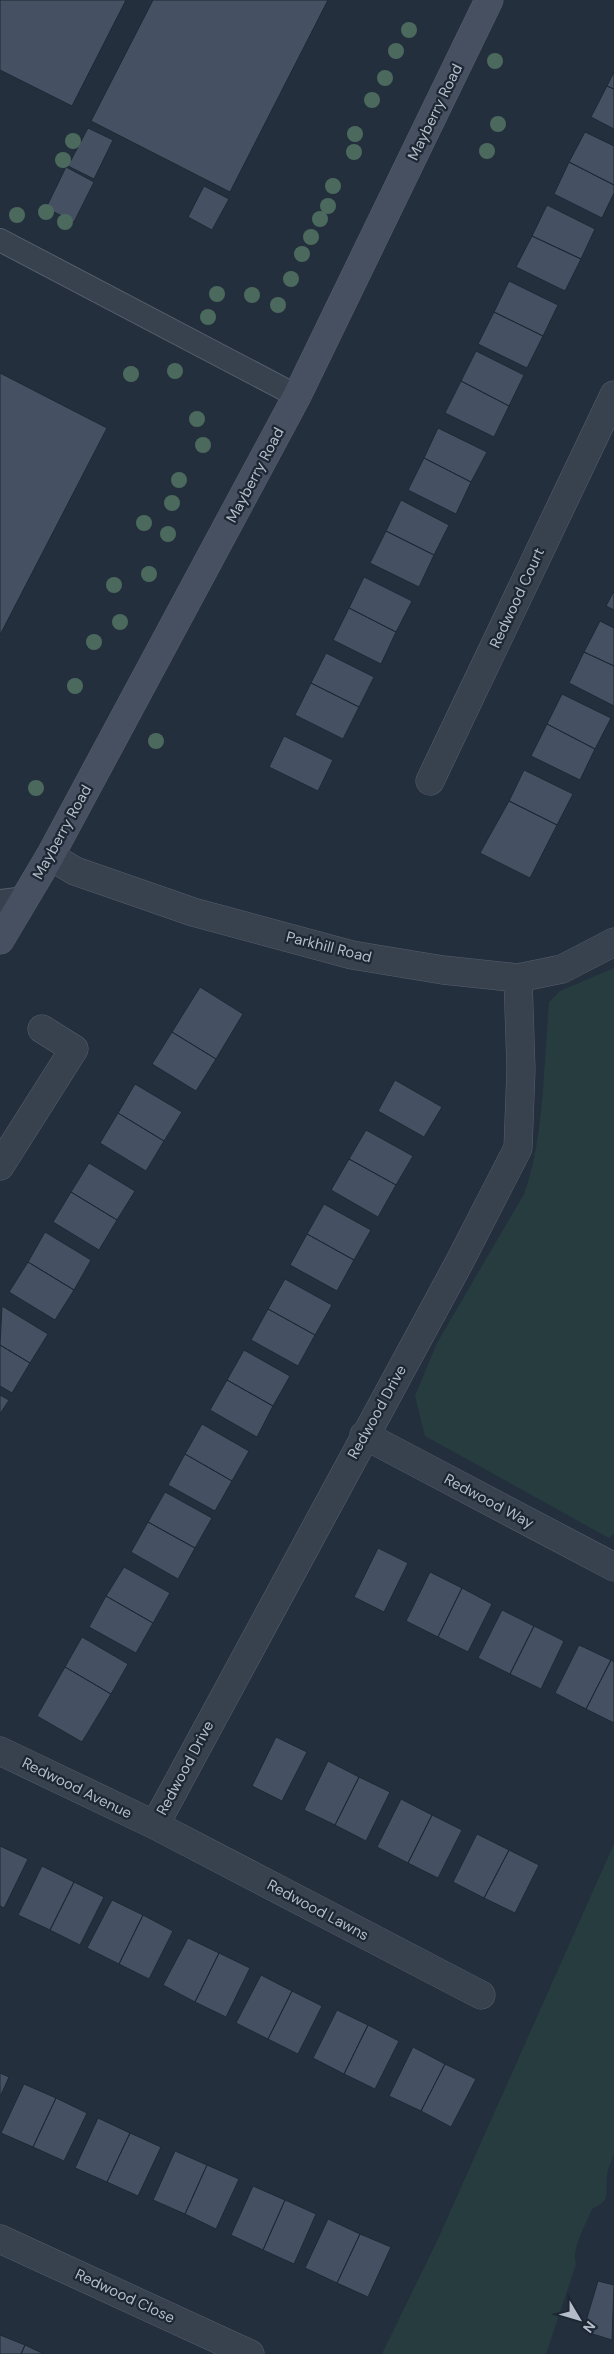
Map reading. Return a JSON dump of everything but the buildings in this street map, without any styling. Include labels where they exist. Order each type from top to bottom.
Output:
[{"type":"street","name":"Mayberry Road","points":[[0,940],[12,900],[50,856],[297,396],[489,0]]},
{"type":"street","name":"Redwood Court","points":[[430,781],[611,411]]},
{"type":"street","name":"Parkhill Road","points":[[50,856],[75,871],[193,912],[352,955],[444,970],[518,978],[562,970],[614,942]]},
{"type":"street","name":"Redwood Drive","points":[[155,1825],[364,1435],[460,1261],[518,1148],[521,1069],[518,978]]},
{"type":"street","points":[[0,1166],[74,1049],[42,1029]]},
{"type":"street","name":"Redwood Way","points":[[364,1435],[614,1567]]},
{"type":"street","name":"Redwood Avenue","points":[[0,1751],[155,1825]]},
{"type":"street","name":"Redwood Lawns","points":[[155,1825],[481,1996]]},
{"type":"street","name":"Redwood Close","points":[[0,2239],[250,2354]]},
{"type":"lane","points":[[0,240],[297,396]]},
{"type":"green space","points":[[614,968],[614,1534],[609,1538],[425,1436],[415,1396],[437,1343],[524,1194],[536,1150],[549,1002],[560,991]]},
{"type":"green space","points":[[614,1844],[614,2154],[607,2174],[605,2199],[603,2203],[592,2209],[577,2244],[576,2264],[546,2354],[382,2354],[438,2239]]}]
